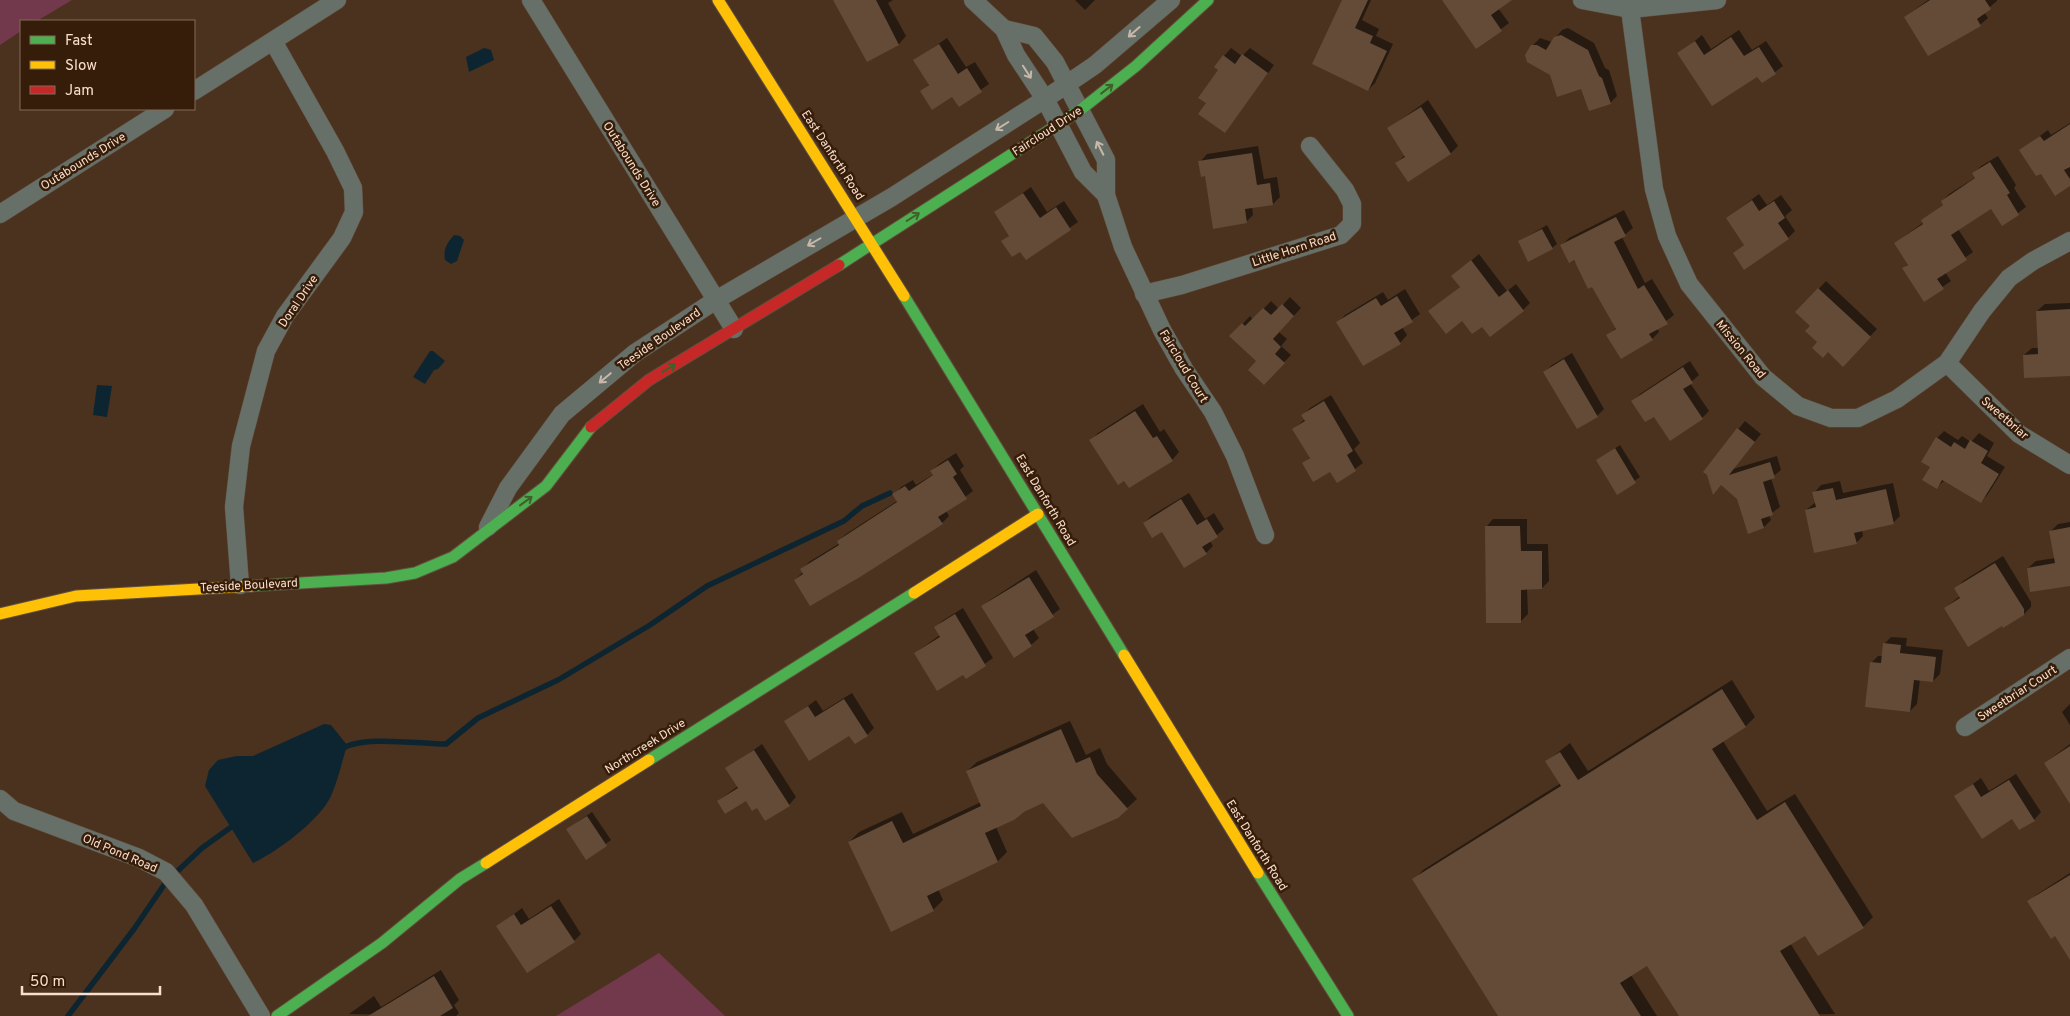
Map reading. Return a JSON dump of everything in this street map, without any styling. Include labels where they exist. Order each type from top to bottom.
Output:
[{"type":"street","points":[[195,90],[337,0]]},
{"type":"street","name":"Outabounds Drive","points":[[531,0],[734,329]]},
{"type":"street","name":"East Danforth Road","points":[[718,0],[873,245],[1236,838],[1348,1016]]},
{"type":"street","name":"Faircloud Court","points":[[973,0],[1004,29],[1016,55],[1045,99],[1083,172],[1106,195]]},
{"type":"street","points":[[855,216],[892,197],[1095,65],[1171,0]]},
{"type":"street","name":"Faircloud Drive","points":[[873,245],[907,220],[1059,126],[1137,66],[1208,0]]},
{"type":"street","points":[[1582,0],[1630,10],[1717,0]]},
{"type":"street","name":"Mission Road","points":[[1630,10],[1654,188],[1666,236],[1689,284],[1762,377],[1798,406],[1830,418],[1858,418],[1897,399],[1947,363],[1982,311],[2009,278],[2033,261],[2070,241]]},
{"type":"street","name":"Faircloud Court","points":[[1004,29],[1034,36],[1056,62],[1106,160],[1106,195],[1122,247],[1166,338],[1213,412],[1236,456],[1265,536]]},
{"type":"street","name":"Doral Drive","points":[[240,585],[234,507],[241,446],[266,351],[285,316],[342,238],[354,212],[353,188],[273,41]]},
{"type":"street","name":"Outabounds Drive","points":[[0,214],[164,110]]},
{"type":"street","name":"Little Horn Road","points":[[1144,294],[1182,285],[1341,235],[1352,224],[1352,204],[1345,190],[1310,146]]},
{"type":"street","name":"Teeside Boulevard","points":[[487,530],[508,488],[562,414],[635,353],[716,300],[855,216]]},
{"type":"street","name":"Teeside Boulevard","points":[[0,614],[76,596],[386,578],[415,573],[453,557],[546,486],[591,427],[650,380],[873,245]]},
{"type":"street","name":"Sweetbriar","points":[[1947,363],[2020,434],[2070,464]]},
{"type":"street","name":"Northcreek Drive","points":[[276,1016],[382,943],[460,879],[1038,514]]},
{"type":"street","name":"Sweetbriar Court","points":[[1965,727],[2070,658]]},
{"type":"street","name":"Old Pond Road","points":[[0,800],[14,811],[140,858],[166,872],[194,905],[262,1016]]},
{"type":"shaded area","points":[[0,0],[72,0],[39,20],[20,20],[20,32],[0,45]]},
{"type":"shaded area","points":[[659,953],[725,1016],[556,1016]]},
{"type":"water","points":[[484,48],[491,50],[494,60],[469,72],[466,57]]},
{"type":"water","points":[[454,235],[460,236],[464,240],[457,261],[451,264],[445,260],[445,249]]},
{"type":"water","points":[[430,351],[433,351],[445,361],[438,369],[434,370],[425,384],[413,377]]},
{"type":"water","points":[[97,385],[112,386],[107,417],[93,415]]},
{"type":"water","points":[[324,724],[331,725],[347,745],[331,796],[318,815],[308,825],[274,851],[253,863],[205,786],[209,770],[218,760],[237,756],[253,756]]},
{"type":"building","points":[[833,0],[876,0],[899,45],[867,62]]},
{"type":"building","points":[[1342,0],[1368,0],[1355,28],[1373,36],[1370,43],[1387,51],[1368,91],[1312,64]]},
{"type":"building","points":[[1442,0],[1512,0],[1491,15],[1502,31],[1476,49]]},
{"type":"building","points":[[1930,0],[1985,0],[1991,9],[1977,19],[1981,26],[1928,56],[1904,17]]},
{"type":"building","points":[[1561,35],[1588,50],[1599,76],[1602,78],[1611,104],[1589,111],[1581,89],[1557,97],[1550,75],[1527,62],[1525,55],[1531,45],[1537,45],[1546,50],[1554,37]]},
{"type":"building","points":[[1731,37],[1744,56],[1759,47],[1776,74],[1762,83],[1757,77],[1712,106],[1677,53],[1695,41],[1704,55]]},
{"type":"building","points":[[939,44],[958,74],[967,68],[982,92],[959,107],[952,97],[932,110],[920,91],[929,85],[913,60]]},
{"type":"building","points":[[1242,54],[1268,73],[1225,133],[1198,114],[1206,103],[1198,98],[1218,70],[1214,67],[1223,55],[1235,64]]},
{"type":"building","points":[[1421,107],[1451,154],[1408,182],[1395,163],[1405,157],[1387,128]]},
{"type":"building","points":[[2070,124],[2070,167],[2064,170],[2070,179],[2070,186],[2055,196],[2041,174],[2036,176],[2019,150],[2040,136],[2044,141]]},
{"type":"building","points":[[1252,153],[1257,185],[1270,183],[1273,205],[1245,209],[1247,223],[1213,229],[1205,176],[1201,177],[1198,161]]},
{"type":"building","points":[[1990,162],[2010,193],[2007,195],[2019,215],[2002,226],[1991,209],[1951,235],[1967,260],[1937,279],[1944,289],[1924,302],[1902,268],[1908,265],[1894,243],[1923,224],[1921,220],[1943,205],[1941,201],[1975,178],[1972,173]]},
{"type":"building","points":[[1023,193],[1040,218],[1056,207],[1071,230],[1026,260],[1020,252],[1012,257],[1001,241],[1009,236],[994,212]]},
{"type":"building","points":[[1752,200],[1759,211],[1774,201],[1785,218],[1778,223],[1789,239],[1744,270],[1733,253],[1744,245],[1726,218]]},
{"type":"building","points":[[1616,217],[1626,236],[1614,242],[1638,289],[1644,285],[1668,324],[1649,334],[1653,340],[1621,359],[1606,335],[1616,329],[1592,287],[1588,289],[1574,260],[1569,263],[1560,245]]},
{"type":"building","points":[[1542,229],[1553,249],[1528,262],[1518,241]]},
{"type":"building","points":[[1471,260],[1499,297],[1508,290],[1524,311],[1490,337],[1482,327],[1472,334],[1462,321],[1446,334],[1428,311],[1460,287],[1451,276]]},
{"type":"building","points":[[1818,288],[1871,337],[1843,367],[1828,352],[1823,358],[1812,348],[1817,342],[1805,331],[1810,326],[1795,312]]},
{"type":"building","points":[[1397,296],[1413,322],[1394,333],[1401,344],[1363,366],[1336,322],[1376,298],[1381,306]]},
{"type":"building","points":[[1282,304],[1294,316],[1273,339],[1281,347],[1275,354],[1285,363],[1264,385],[1248,370],[1256,361],[1229,336],[1242,323],[1245,326],[1263,308],[1271,315]]},
{"type":"building","points":[[2070,309],[2070,376],[2024,378],[2023,355],[2038,354],[2036,311]]},
{"type":"building","points":[[1564,359],[1598,417],[1577,429],[1543,372]]},
{"type":"building","points":[[1683,367],[1693,383],[1683,389],[1703,419],[1670,441],[1654,417],[1645,422],[1631,401]]},
{"type":"building","points":[[1324,401],[1353,451],[1347,455],[1356,471],[1337,483],[1330,472],[1313,482],[1302,463],[1310,458],[1292,429],[1305,421],[1301,415]]},
{"type":"building","points":[[1135,411],[1153,438],[1157,436],[1173,461],[1129,488],[1124,481],[1118,485],[1089,440]]},
{"type":"building","points":[[1737,428],[1755,442],[1729,475],[1770,462],[1775,478],[1763,482],[1773,515],[1761,519],[1764,528],[1748,534],[1737,499],[1721,485],[1713,495],[1707,475],[1703,472]]},
{"type":"building","points":[[1936,437],[1951,447],[1954,442],[1965,449],[1970,440],[1988,451],[1981,463],[1999,474],[1981,503],[1942,480],[1937,489],[1922,480],[1930,467],[1921,462]]},
{"type":"building","points":[[1615,448],[1636,483],[1617,495],[1596,460]]},
{"type":"building","points":[[948,460],[957,474],[953,477],[967,499],[938,517],[943,524],[860,577],[810,606],[794,580],[803,574],[800,569],[839,545],[837,541],[897,502],[892,494],[905,486],[909,491],[933,475],[930,471]]},
{"type":"building","points":[[1833,488],[1836,500],[1886,489],[1894,524],[1854,533],[1857,544],[1814,553],[1805,510],[1816,507],[1812,492]]},
{"type":"building","points":[[1181,499],[1197,525],[1207,519],[1218,537],[1202,547],[1207,554],[1184,568],[1162,532],[1152,538],[1143,523]]},
{"type":"building","points":[[1485,526],[1520,526],[1521,551],[1542,551],[1542,589],[1521,590],[1521,623],[1486,623]]},
{"type":"building","points":[[2070,527],[2070,586],[2030,592],[2027,568],[2055,563],[2049,531]]},
{"type":"building","points":[[1995,563],[2024,609],[2024,615],[1968,647],[1944,608],[1960,598],[1954,588]]},
{"type":"building","points":[[1029,577],[1054,617],[1025,635],[1032,646],[1014,658],[981,606]]},
{"type":"building","points":[[955,614],[986,666],[966,679],[963,675],[937,691],[914,653],[940,637],[934,627]]},
{"type":"building","points":[[1883,643],[1901,645],[1900,653],[1936,657],[1933,682],[1914,680],[1910,712],[1865,707],[1870,662],[1881,663]]},
{"type":"building","points":[[1722,689],[1746,727],[1712,749],[1757,820],[1785,802],[1864,928],[1818,956],[1805,936],[1780,951],[1820,1016],[1679,1016],[1647,966],[1620,983],[1641,1016],[1498,1016],[1412,879],[1561,786],[1545,761],[1560,752],[1578,780]]},
{"type":"building","points":[[844,699],[868,736],[855,744],[849,736],[809,761],[784,721],[808,706],[815,717]]},
{"type":"building","points":[[1061,729],[1076,763],[1090,757],[1097,774],[1128,809],[1118,818],[1072,838],[1043,803],[1024,812],[1014,820],[985,833],[998,862],[927,896],[934,911],[891,932],[848,842],[892,821],[903,843],[981,806],[966,771]]},
{"type":"building","points":[[2070,746],[2070,804],[2044,763]]},
{"type":"building","points":[[754,750],[790,806],[765,821],[757,808],[752,811],[746,801],[725,814],[717,801],[738,788],[725,768]]},
{"type":"building","points":[[2009,780],[2035,821],[2019,830],[2012,819],[1982,839],[1954,796],[1973,784],[1981,797]]},
{"type":"building","points":[[587,816],[607,846],[586,860],[566,829]]},
{"type":"building","points":[[2070,875],[2070,960],[2055,936],[2051,939],[2027,901]]},
{"type":"building","points":[[551,906],[575,942],[527,973],[496,926],[514,914],[521,925]]},
{"type":"building","points":[[434,976],[453,1008],[440,1016],[368,1016]]},
{"type":"waterway","points":[[342,749],[363,742],[377,741],[446,744],[478,718],[558,680],[650,625],[707,586],[844,521],[862,506],[890,493]]},
{"type":"waterway","points":[[68,1016],[134,929],[166,882],[202,848],[234,825]]},
{"type":"traffic: fast","points":[[839,265],[1079,111],[1136,66],[1208,0]]},
{"type":"traffic: fast","points":[[904,296],[1124,655]]},
{"type":"traffic: fast","points":[[251,586],[386,578],[415,573],[453,557],[546,486],[591,427]]},
{"type":"traffic: fast","points":[[649,760],[914,593]]},
{"type":"traffic: fast","points":[[277,1016],[382,943],[460,879],[486,863]]},
{"type":"traffic: fast","points":[[1258,873],[1348,1016]]},
{"type":"traffic: slow","points":[[718,0],[904,296]]},
{"type":"traffic: slow","points":[[914,593],[1038,514]]},
{"type":"traffic: slow","points":[[0,614],[76,596],[251,586]]},
{"type":"traffic: slow","points":[[1124,655],[1258,873]]},
{"type":"traffic: slow","points":[[486,863],[649,760]]},
{"type":"traffic: jam","points":[[591,427],[649,380],[839,265]]}]
